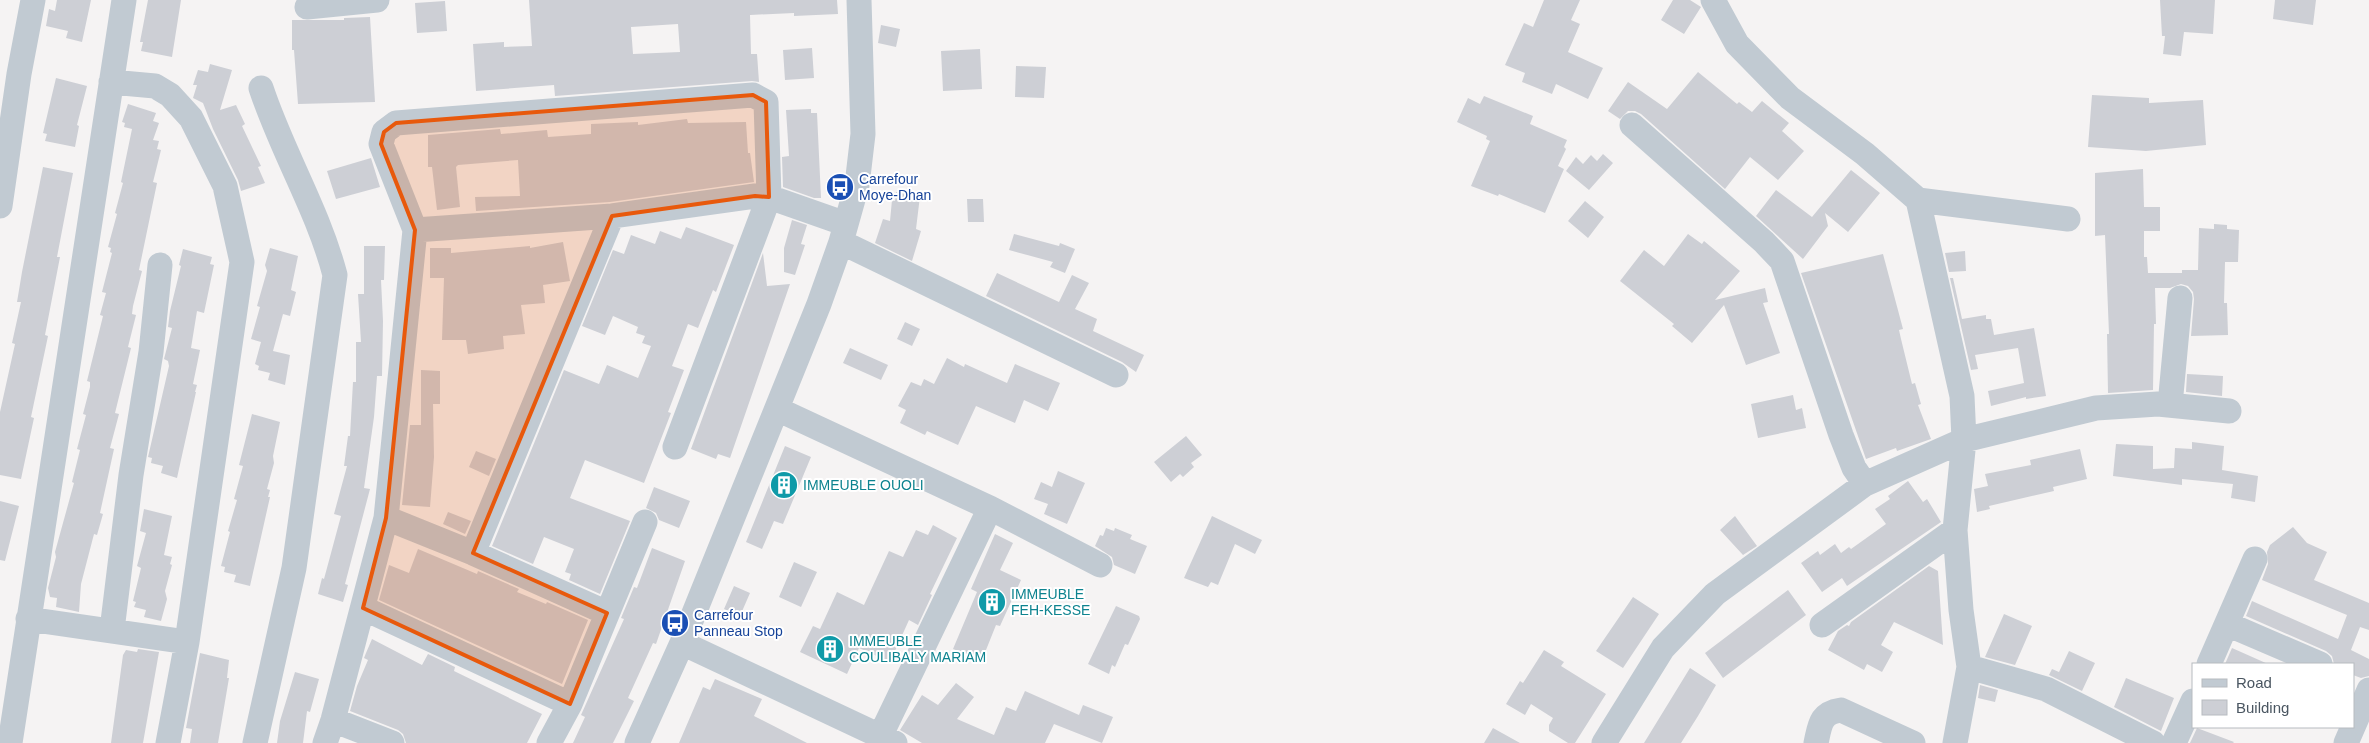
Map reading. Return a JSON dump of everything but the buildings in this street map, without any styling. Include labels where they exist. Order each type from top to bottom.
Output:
[{"type":"street","points":[[0,206],[19,74],[33,0]]},
{"type":"street","points":[[10,743],[124,0]]},
{"type":"street","points":[[307,7],[377,0]]},
{"type":"street","points":[[637,743],[682,643],[777,409],[819,304],[843,233],[857,185],[863,134],[859,0]]},
{"type":"street","points":[[1713,0],[1737,44],[1790,98],[1865,154],[1918,200],[2068,219]]},
{"type":"street","points":[[112,82],[155,86],[170,94],[191,118],[225,186],[242,262],[187,642],[168,743]]},
{"type":"street","points":[[255,743],[294,568],[335,275],[326,242],[274,128],[261,88]]},
{"type":"street","points":[[392,743],[329,732],[386,518],[415,230],[381,144],[384,132],[396,123],[753,95],[766,102],[769,198],[675,447]]},
{"type":"street","points":[[1632,125],[1764,242],[1782,261],[1841,435],[1854,468],[1865,484]]},
{"type":"street","points":[[415,230],[612,216],[755,196],[769,198],[843,233],[1116,375]]},
{"type":"street","points":[[1918,200],[1962,396],[1964,440],[1955,530],[1961,610],[1969,667],[1955,743]]},
{"type":"street","points":[[473,553],[612,216]]},
{"type":"street","points":[[112,630],[132,475],[151,352],[160,265]]},
{"type":"street","points":[[2170,406],[2180,298]]},
{"type":"street","points":[[1604,743],[1664,648],[1715,594],[1865,484],[1964,440],[2096,408],[2170,406],[2229,411]]},
{"type":"street","points":[[777,409],[990,508],[1100,565]]},
{"type":"street","points":[[682,643],[884,741],[990,508]]},
{"type":"street","points":[[386,518],[473,553],[606,612]]},
{"type":"street","points":[[549,743],[570,704],[606,612],[645,522]]},
{"type":"street","points":[[1822,626],[1955,530]]},
{"type":"street","points":[[2209,663],[2255,559]]},
{"type":"street","points":[[363,608],[570,704]]},
{"type":"street","points":[[28,619],[187,642]]},
{"type":"street","points":[[2227,624],[2318,663]]},
{"type":"street","points":[[1969,667],[2046,689],[2153,743]]},
{"type":"street","points":[[2354,678],[2369,686]]},
{"type":"street","points":[[2354,725],[2369,690]]},
{"type":"street","points":[[2174,743],[2192,703]]},
{"type":"street","points":[[1816,743],[1822,720],[1830,712],[1841,710],[1913,743]]},
{"type":"street","points":[[2346,743],[2353,728]]},
{"type":"highlighted area","points":[[753,95],[766,102],[769,197],[755,196],[612,216],[473,553],[607,613],[570,704],[363,608],[386,518],[415,230],[381,144],[384,132],[396,123]]},
{"type":"place","name":"Carrefour Moye-Dhan","points":[[840,187]]},
{"type":"place","name":"IMMEUBLE OUOLI","points":[[784,485]]},
{"type":"place","name":"IMMEUBLE FEH-KESSE","points":[[992,602]]},
{"type":"place","name":"Carrefour Panneau Stop","points":[[675,623]]},
{"type":"place","name":"IMMEUBLE COULIBALY MARIAM","points":[[830,649]]}]
